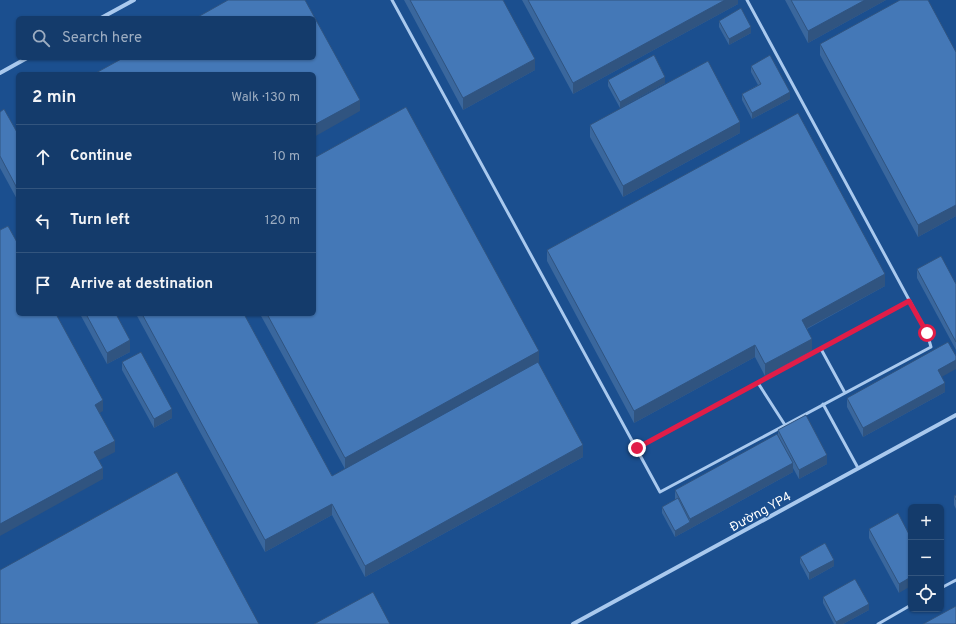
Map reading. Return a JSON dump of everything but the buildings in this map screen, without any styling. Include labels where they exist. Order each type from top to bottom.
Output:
[{"type":"street","points":[[105,16],[134,0]]},
{"type":"street","points":[[0,73],[23,60]]},
{"type":"street","name":"Đường YP4","points":[[573,624],[956,415]]},
{"type":"lane","points":[[392,0],[660,492],[931,347],[927,333],[747,0]]},
{"type":"lane","points":[[637,448],[909,301]]},
{"type":"lane","points":[[821,349],[845,393]]},
{"type":"lane","points":[[758,383],[784,425]]},
{"type":"lane","points":[[823,404],[858,468]]},
{"type":"lane","points":[[944,586],[956,580]]},
{"type":"lane","points":[[878,624],[908,607]]},
{"type":"route","points":[[637,448],[909,301],[927,333]]}]
